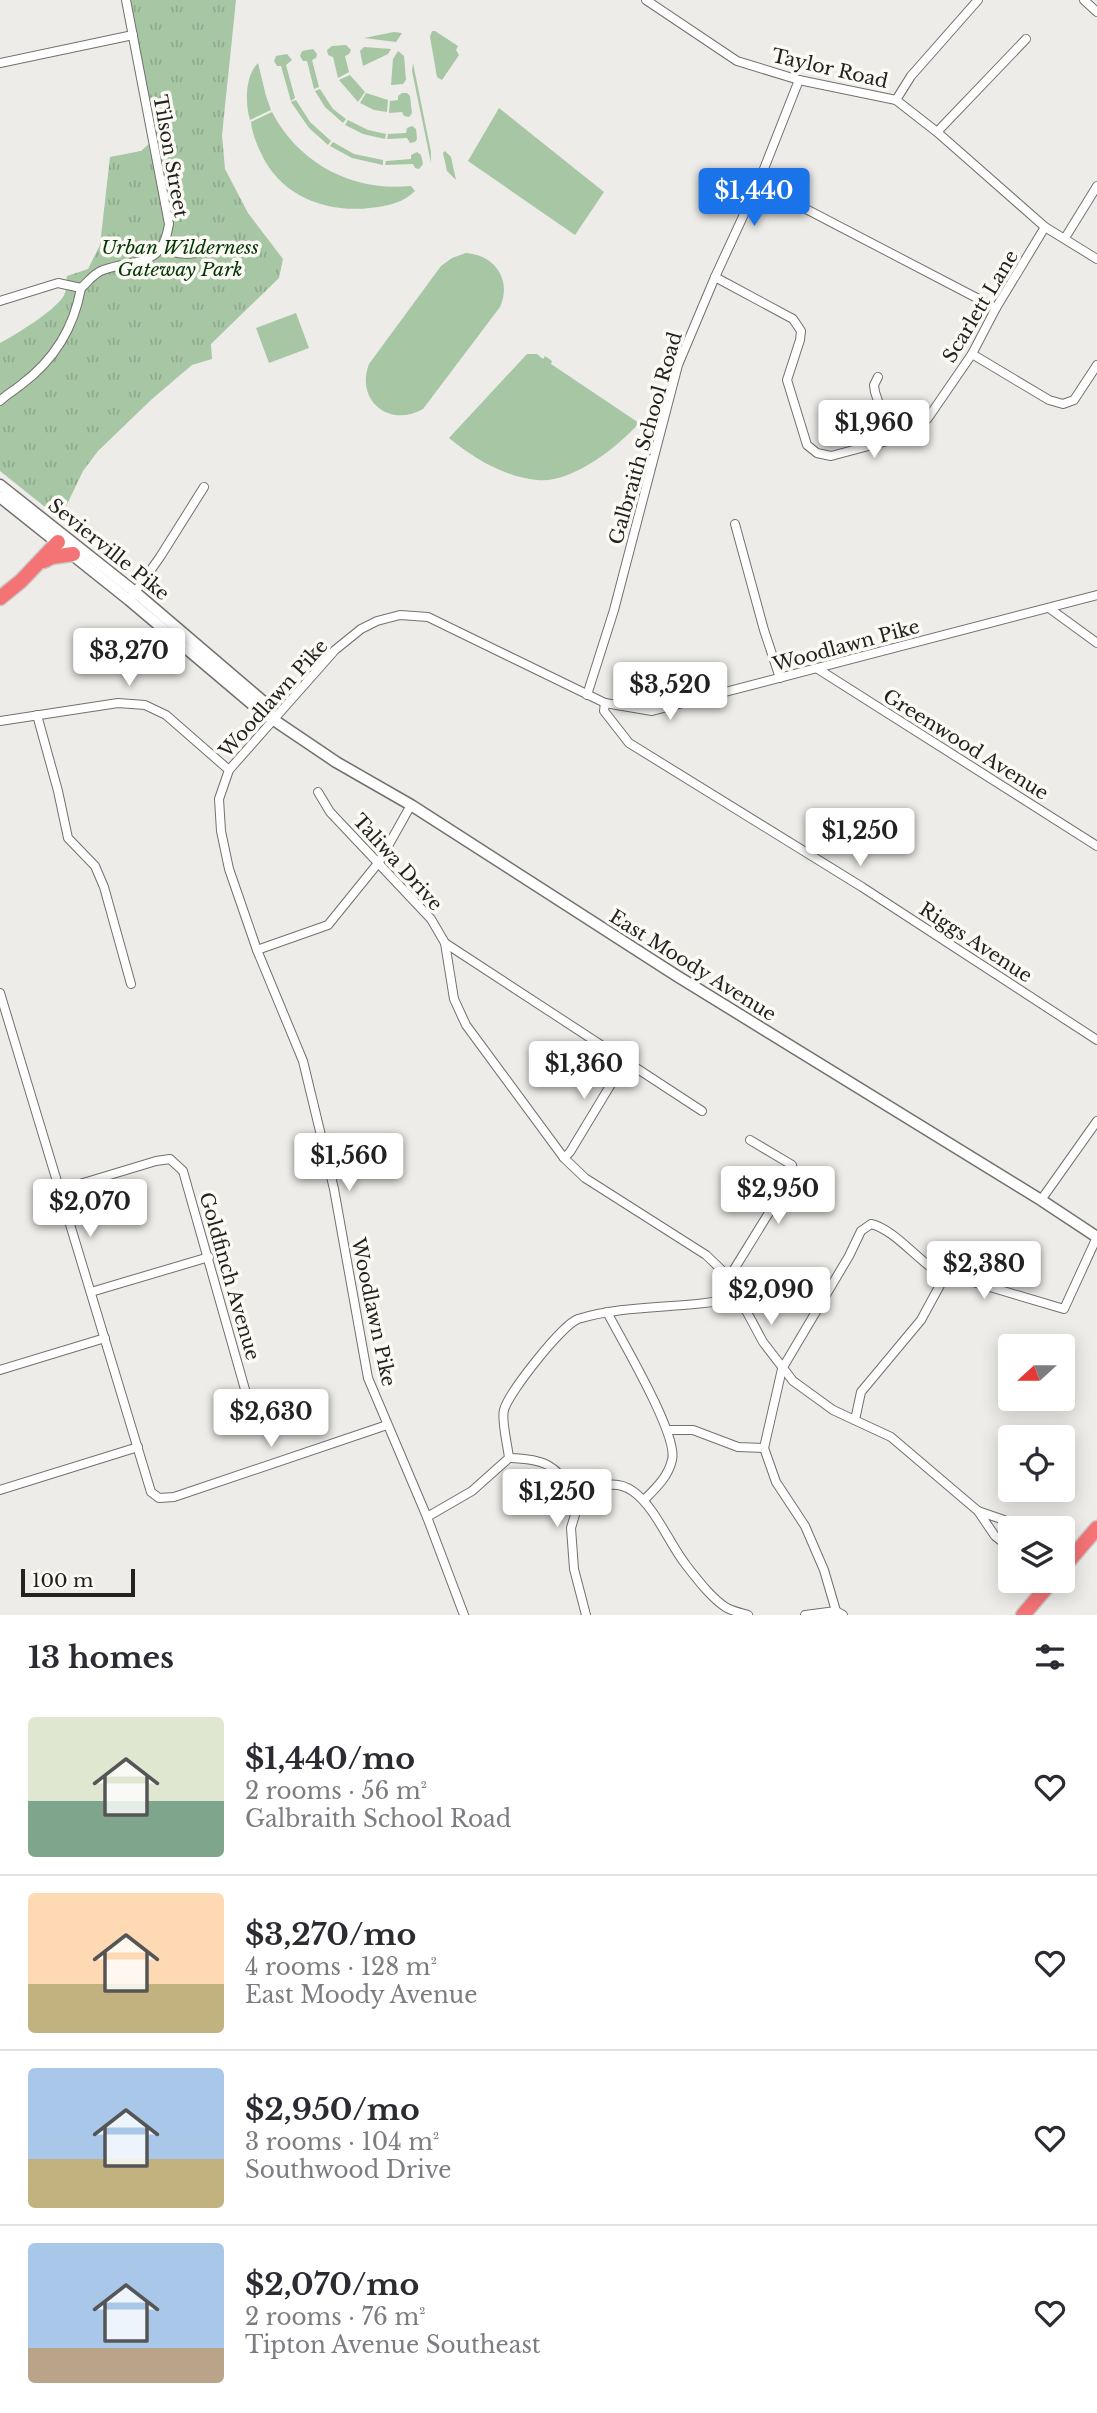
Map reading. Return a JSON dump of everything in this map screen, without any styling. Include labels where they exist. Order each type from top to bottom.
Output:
[{"type":"highway","points":[[32,570],[61,538]]},
{"type":"highway","points":[[0,598],[47,558],[73,554]]},
{"type":"highway","points":[[1075,1556],[1094,1538]]},
{"type":"highway","points":[[1023,1615],[1042,1593]]},
{"type":"main road","name":"Sevierville Pike","points":[[0,485],[20,507],[132,596],[259,710],[274,718]]},
{"type":"main road","name":"Sevierville Pike","points":[[0,498],[20,507]]},
{"type":"main road","name":"Sevierville Pike","points":[[61,538],[73,554],[132,596]]},
{"type":"main road","name":"East Moody Avenue","points":[[274,718],[336,762],[411,805],[677,976],[1097,1237]]},
{"type":"street","name":"Tilson Street","points":[[81,288],[104,270],[136,263],[155,255],[166,242],[169,224],[126,0]]},
{"type":"street","name":"Taylor Road","points":[[646,0],[737,61],[799,80],[897,100],[1045,228],[1097,259]]},
{"type":"street","points":[[897,100],[911,76],[978,0]]},
{"type":"street","points":[[1084,0],[1097,12]]},
{"type":"street","points":[[0,63],[133,34]]},
{"type":"street","points":[[937,132],[1026,39]]},
{"type":"street","name":"Galbraith School Road","points":[[587,695],[614,610],[678,365],[758,184],[799,80]]},
{"type":"street","points":[[758,184],[996,308]]},
{"type":"street","points":[[1065,239],[1097,186]]},
{"type":"street","name":"Scarlett Lane","points":[[715,277],[793,319],[801,331],[787,380],[807,446],[817,453],[831,456],[891,440],[915,430],[929,418],[972,354],[996,308],[1045,228]]},
{"type":"street","points":[[166,242],[173,252],[183,255],[224,247],[236,248]]},
{"type":"street","points":[[0,301],[58,283],[81,288],[78,305],[59,347],[43,366],[0,401]]},
{"type":"street","points":[[972,354],[1049,400],[1063,404],[1074,400],[1097,365]]},
{"type":"street","points":[[878,377],[874,385],[875,392],[891,440]]},
{"type":"street","points":[[132,596],[204,487]]},
{"type":"street","points":[[735,524],[780,678]]},
{"type":"street","name":"Woodlawn Pike","points":[[464,1615],[427,1517],[369,1378],[334,1189],[303,1061],[257,950],[229,869],[221,831],[219,799],[229,770],[335,650],[361,629],[377,621],[400,615],[428,617],[605,703],[652,711],[1097,595]]},
{"type":"street","points":[[1049,608],[1097,643]]},
{"type":"street","name":"Greenwood Avenue","points":[[818,669],[1097,846]]},
{"type":"street","points":[[0,721],[118,703],[145,705],[166,715],[229,770]]},
{"type":"street","name":"Riggs Avenue","points":[[605,703],[604,711],[629,743],[862,887],[1097,1040]]},
{"type":"street","points":[[37,715],[68,838],[95,866],[104,887],[131,984]]},
{"type":"street","name":"Taliwa Drive","points":[[318,792],[330,812],[431,919],[445,943],[454,999],[466,1025],[564,1158],[586,1178],[706,1255],[727,1275],[763,1342],[782,1369],[816,1400],[891,1437],[978,1511]]},
{"type":"street","points":[[257,950],[328,925],[379,862],[411,805]]},
{"type":"street","points":[[445,943],[702,1111]]},
{"type":"street","points":[[0,993],[151,1492],[159,1498],[174,1497],[387,1425]]},
{"type":"street","points":[[564,1158],[625,1061]]},
{"type":"street","points":[[1041,1200],[1097,1121]]},
{"type":"street","points":[[727,1275],[733,1271],[792,1177],[792,1165],[750,1140]]},
{"type":"street","name":"Goldfinch Avenue","points":[[60,1190],[156,1161],[170,1159],[183,1171],[250,1407]]},
{"type":"street","points":[[804,1615],[840,1613],[805,1526],[776,1482],[764,1448],[782,1369],[861,1231],[871,1224],[882,1227],[918,1259],[936,1270],[1064,1309],[1097,1237]]},
{"type":"street","points":[[91,1292],[209,1258]]},
{"type":"street","points":[[855,1420],[861,1392],[921,1320],[946,1274]]},
{"type":"street","points":[[509,1458],[504,1410],[532,1363],[575,1320],[607,1312],[690,1306],[739,1297]]},
{"type":"street","points":[[607,1312],[668,1430],[673,1458],[662,1483],[644,1500]]},
{"type":"street","points":[[0,1370],[105,1338]]},
{"type":"street","points":[[668,1430],[693,1430],[738,1447],[764,1448]]},
{"type":"street","points":[[0,1490],[138,1447]]},
{"type":"street","points":[[427,1517],[472,1491],[509,1458],[533,1458],[554,1467],[580,1498]]},
{"type":"street","points":[[586,1615],[574,1569],[571,1528],[580,1498],[592,1489],[611,1483],[628,1487],[644,1500],[685,1564],[708,1591],[726,1608],[748,1615]]},
{"type":"street","points":[[978,1511],[998,1518]]},
{"type":"street","points":[[978,1511],[998,1539]]},
{"type":"green space","name":"Urban Wilderness Gateway Park","points":[[123,0],[236,0],[222,135],[225,169],[248,213],[283,259],[279,278],[211,344],[212,359],[192,365],[98,451],[83,471],[60,519],[0,471],[0,343],[55,306],[65,293],[67,276],[88,269],[100,245],[110,157],[141,151],[151,142]]},
{"type":"green space","points":[[432,31],[458,46],[456,50],[459,55],[442,80],[437,77],[430,37]]},
{"type":"green space","points":[[402,33],[396,42],[364,38]]},
{"type":"green space","points":[[346,45],[351,50],[345,56],[349,72],[338,78],[333,57],[328,55],[327,50],[332,46]]},
{"type":"green space","points":[[364,47],[391,49],[388,54],[363,66],[360,51]]},
{"type":"green space","points":[[313,49],[317,54],[312,60],[319,87],[314,89],[307,61],[303,61],[300,56],[302,51]]},
{"type":"green space","points":[[398,51],[404,56],[406,80],[403,84],[391,85],[393,59]]},
{"type":"green space","points":[[287,54],[292,60],[286,65],[295,98],[291,101],[281,66],[277,66],[274,61],[276,56]]},
{"type":"green space","points":[[258,63],[271,110],[250,120],[247,90]]},
{"type":"green space","points":[[413,63],[431,152],[431,163],[412,71]]},
{"type":"green space","points":[[350,75],[365,92],[358,102],[339,80]]},
{"type":"green space","points":[[320,89],[333,109],[346,119],[343,123],[325,107],[315,91]]},
{"type":"green space","points":[[366,93],[388,100],[387,112],[374,110],[360,103]]},
{"type":"green space","points":[[402,93],[410,96],[412,113],[409,117],[402,112],[389,113],[390,101],[398,100]]},
{"type":"green space","points":[[296,100],[310,122],[331,141],[328,145],[309,128],[291,102]]},
{"type":"green space","points":[[499,108],[604,192],[575,235],[468,161]]},
{"type":"green space","points":[[272,112],[297,146],[330,171],[369,184],[411,186],[415,191],[394,203],[353,209],[321,204],[292,191],[269,168],[252,130],[251,122]]},
{"type":"green space","points":[[348,120],[368,130],[386,134],[385,139],[363,134],[345,125]]},
{"type":"green space","points":[[412,126],[416,129],[415,142],[410,143],[407,138],[387,139],[388,134],[406,133],[407,128]]},
{"type":"green space","points":[[333,142],[354,154],[383,160],[383,165],[352,158],[330,146]]},
{"type":"green space","points":[[445,151],[451,157],[456,180],[447,171],[443,153]]},
{"type":"green space","points":[[417,152],[421,155],[423,164],[419,169],[413,164],[385,165],[386,161],[411,159],[411,155]]},
{"type":"green space","points":[[466,253],[485,258],[498,271],[504,287],[500,307],[423,409],[399,415],[378,408],[367,389],[369,364],[441,266]]},
{"type":"green space","points":[[296,313],[309,348],[269,363],[256,328]]},
{"type":"green space","points":[[527,354],[537,354],[543,359],[545,356],[552,361],[551,364],[639,423],[619,443],[593,462],[550,480],[513,475],[468,453],[449,438]]}]
